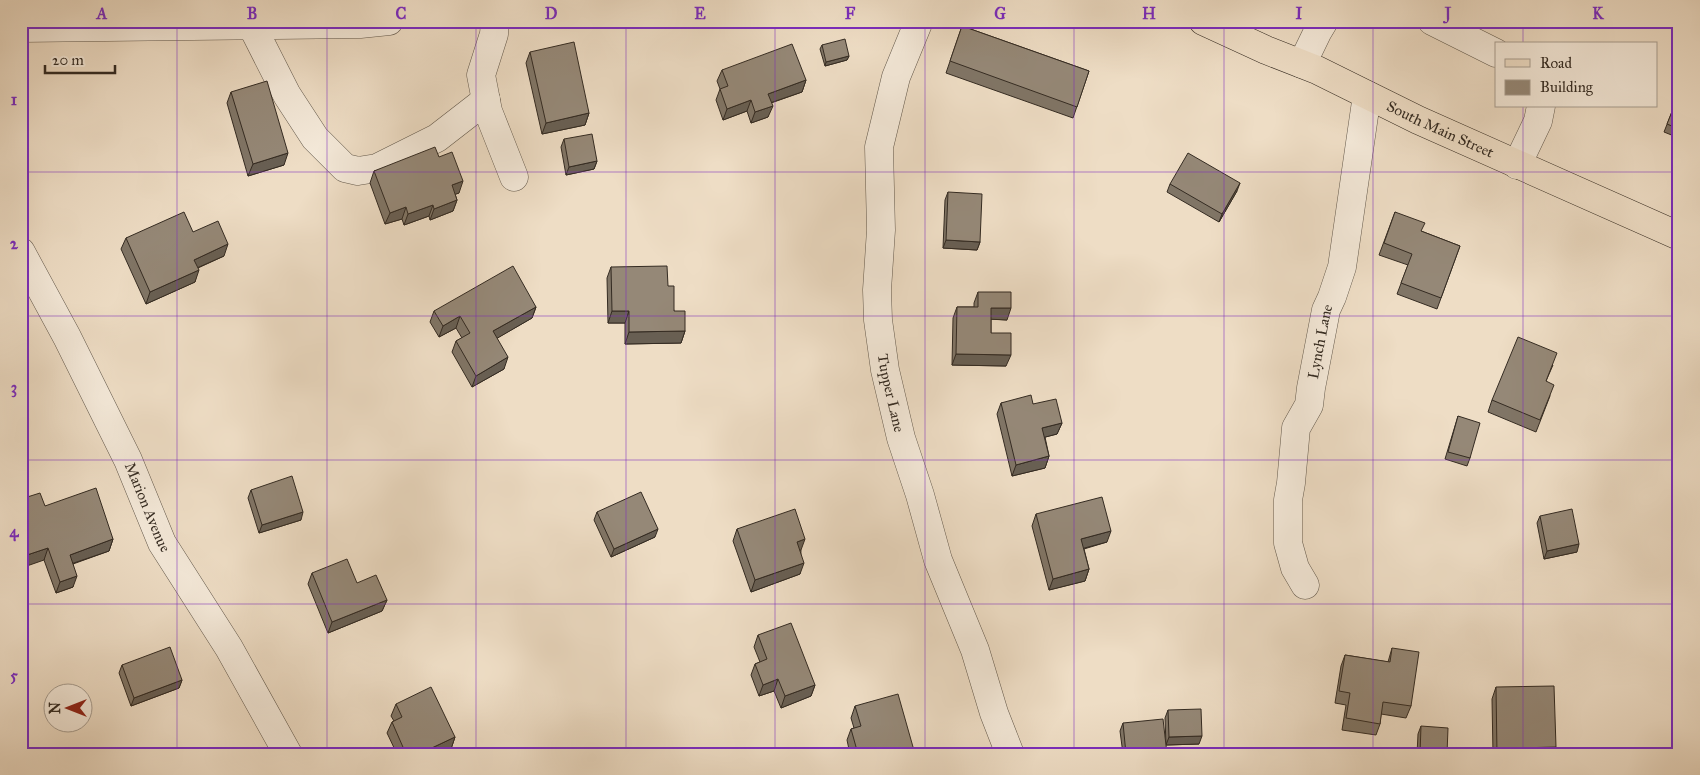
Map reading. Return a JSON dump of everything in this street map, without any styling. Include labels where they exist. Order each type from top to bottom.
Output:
[{"type":"main road","name":"South Main Street","points":[[1203,21],[1266,50],[1302,64],[1517,165],[1679,236]]},
{"type":"street","points":[[21,28],[360,24],[389,21]]},
{"type":"street","points":[[495,21],[494,34],[481,75],[488,111],[514,177]]},
{"type":"street","name":"Tupper Lane","points":[[919,21],[896,77],[879,147],[881,230],[877,290],[878,320],[885,370],[901,438],[920,495],[938,560],[975,650],[994,713],[1010,754]]},
{"type":"street","points":[[1302,64],[1324,21]]},
{"type":"street","points":[[1432,21],[1495,52]]},
{"type":"street","points":[[252,26],[287,96],[315,138],[345,168],[358,171],[377,168],[437,138],[486,100]]},
{"type":"street","name":"Lynch Lane","points":[[1305,586],[1295,568],[1288,543],[1288,500],[1292,483],[1296,428],[1309,405],[1326,310],[1342,268],[1367,94]]},
{"type":"street","points":[[1517,165],[1538,121],[1541,108]]},
{"type":"street","name":"Marion Avenue","points":[[21,252],[67,337],[128,460],[162,543],[229,648],[288,754]]},
{"type":"building","points":[[962,26],[1089,71],[1077,107],[950,61]]},
{"type":"building","points":[[845,39],[849,56],[826,62],[822,45]]},
{"type":"building","points":[[574,42],[589,113],[546,123],[530,52]]},
{"type":"building","points":[[792,44],[806,80],[768,94],[773,106],[755,112],[751,100],[727,109],[720,89],[728,86],[722,70]]},
{"type":"building","points":[[267,81],[288,153],[253,164],[231,92]]},
{"type":"building","points":[[1679,94],[1679,129],[1667,124]]},
{"type":"building","points":[[592,134],[597,161],[569,167],[564,139]]},
{"type":"building","points":[[435,147],[439,157],[452,152],[463,181],[452,185],[457,200],[434,209],[433,205],[408,214],[406,207],[390,213],[374,171]]},
{"type":"building","points":[[1188,153],[1240,183],[1222,214],[1170,184]]},
{"type":"building","points":[[948,192],[982,194],[980,242],[946,240]]},
{"type":"building","points":[[184,212],[193,232],[218,221],[228,244],[194,260],[199,270],[150,292],[126,238]]},
{"type":"building","points":[[1395,212],[1425,223],[1421,231],[1460,246],[1441,298],[1401,283],[1412,254],[1384,243]]},
{"type":"building","points":[[513,266],[536,307],[493,331],[508,357],[476,376],[456,341],[470,333],[460,316],[443,326],[434,311]]},
{"type":"building","points":[[667,266],[668,286],[674,286],[674,311],[685,311],[685,331],[629,332],[629,311],[612,311],[611,267]]},
{"type":"building","points":[[978,292],[1011,292],[1011,308],[991,308],[991,333],[1011,333],[1011,355],[956,354],[957,307],[978,307]]},
{"type":"building","points":[[1518,337],[1557,353],[1546,381],[1554,385],[1540,420],[1492,400]]},
{"type":"building","points":[[1031,395],[1033,404],[1056,399],[1062,423],[1042,428],[1049,456],[1016,465],[1001,403]]},
{"type":"building","points":[[1458,416],[1480,423],[1470,458],[1448,452]]},
{"type":"building","points":[[292,476],[303,512],[262,525],[251,490]]},
{"type":"building","points":[[96,488],[113,539],[70,555],[77,576],[60,582],[48,548],[21,557],[21,499],[40,493],[45,506]]},
{"type":"building","points":[[641,492],[658,529],[614,549],[597,512]]},
{"type":"building","points":[[1102,497],[1111,531],[1081,539],[1089,569],[1053,579],[1036,514]]},
{"type":"building","points":[[795,509],[805,539],[797,542],[804,563],[755,580],[737,529]]},
{"type":"building","points":[[1572,509],[1579,544],[1547,551],[1540,516]]},
{"type":"building","points":[[347,559],[357,583],[376,575],[387,600],[332,622],[312,573]]},
{"type":"building","points":[[791,623],[815,685],[785,696],[778,679],[763,685],[755,664],[767,659],[758,635]]},
{"type":"building","points":[[170,647],[182,680],[134,698],[122,665]]},
{"type":"building","points":[[1392,648],[1419,652],[1411,706],[1383,702],[1380,724],[1346,718],[1350,693],[1339,691],[1345,655],[1390,662]]},
{"type":"building","points":[[1554,686],[1556,747],[1518,748],[1518,754],[1497,754],[1496,687]]},
{"type":"building","points":[[431,687],[455,737],[419,754],[406,754],[392,722],[402,717],[396,704]]},
{"type":"building","points":[[898,694],[915,754],[858,754],[851,729],[861,726],[855,706]]},
{"type":"building","points":[[1201,709],[1202,736],[1169,737],[1168,710]]},
{"type":"building","points":[[1163,719],[1167,754],[1126,754],[1123,723]]},
{"type":"building","points":[[1421,726],[1448,728],[1447,754],[1420,754]]}]
